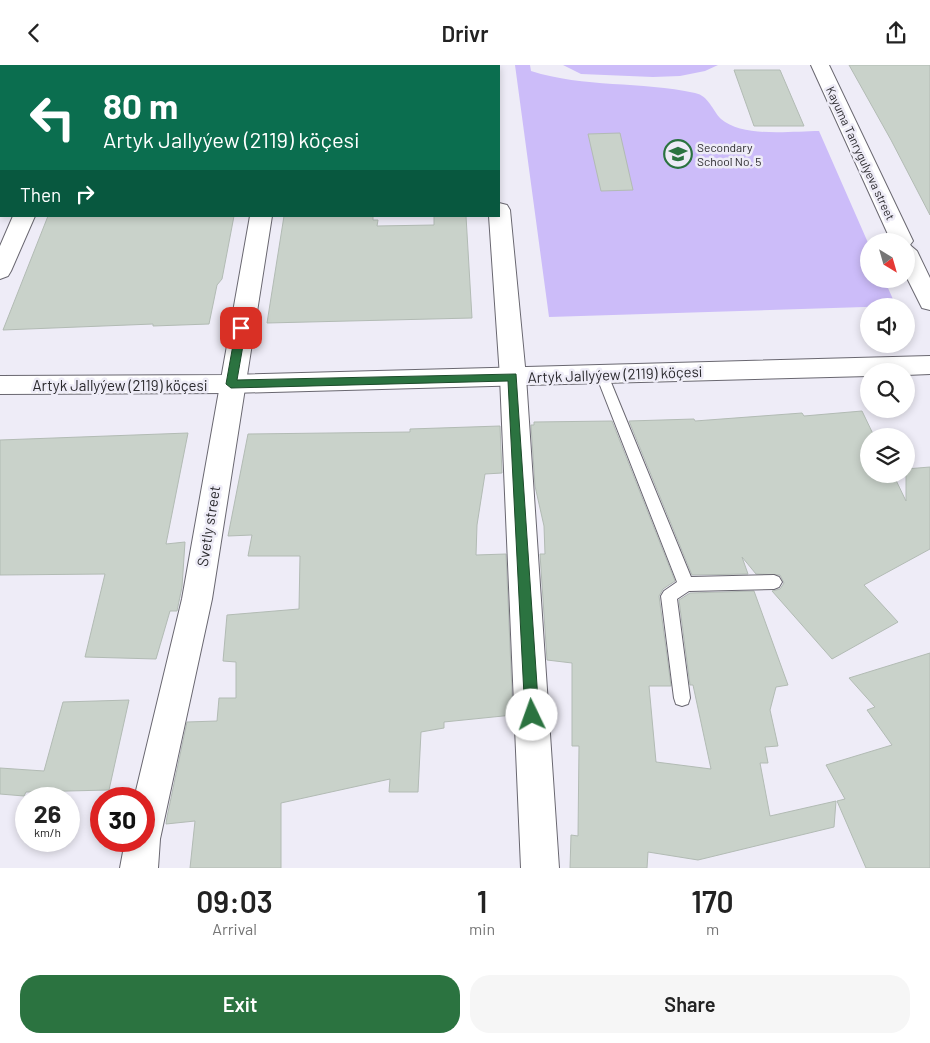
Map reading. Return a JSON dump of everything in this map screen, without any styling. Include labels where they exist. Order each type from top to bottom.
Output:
[{"type":"street","name":"Kayuma Tanrygulyeva street","points":[[820,65],[898,233]]},
{"type":"street","points":[[0,271],[24,217]]},
{"type":"street","name":"Svetly street","points":[[155,787],[197,599],[231,384],[261,217]]},
{"type":"street","points":[[500,217],[513,377],[540,868]]},
{"type":"street","points":[[915,270],[930,302]]},
{"type":"street","name":"Artyk Jallyýew (2119) köçesi","points":[[0,385],[231,384],[930,365]]},
{"type":"street","points":[[139,868],[141,852]]},
{"type":"lane","points":[[602,375],[686,584]]},
{"type":"lane","points":[[682,698],[669,596],[686,584],[774,583]]},
{"type":"shaded area","name":"Secondary School No. 5","points":[[515,65],[530,65],[531,71],[571,80],[675,89],[695,93],[707,100],[721,119],[730,125],[742,129],[768,132],[819,131],[864,233],[860,233],[860,288],[888,288],[892,298],[860,298],[860,307],[549,317]]},
{"type":"shaded area","points":[[563,65],[718,65],[705,71],[680,76],[653,77],[581,74]]},
{"type":"building","points":[[849,65],[930,65],[930,215],[891,140]]},
{"type":"building","points":[[734,70],[780,70],[804,126],[754,126]]},
{"type":"building","points":[[620,133],[633,190],[601,191],[588,134]]},
{"type":"building","points":[[48,217],[234,217],[222,279],[217,285],[209,324],[153,326],[153,324],[3,330]]},
{"type":"building","points":[[284,217],[373,217],[373,220],[378,220],[377,226],[434,225],[434,217],[466,217],[472,318],[267,323]]},
{"type":"building","points":[[860,411],[860,418],[865,418],[870,428],[860,428],[860,483],[897,483],[906,501],[906,483],[915,483],[915,468],[930,467],[930,549],[864,585],[898,622],[832,659],[772,591],[780,589],[784,583],[780,575],[756,574],[742,557],[748,574],[692,575],[629,421],[694,419],[695,421],[802,413],[804,416]]},
{"type":"building","points":[[612,421],[675,581],[663,589],[659,596],[671,686],[649,686],[656,762],[711,769],[693,685],[690,685],[679,600],[690,593],[754,591],[788,685],[776,687],[770,710],[778,746],[765,747],[768,763],[760,763],[770,816],[836,801],[834,827],[698,860],[648,852],[647,868],[570,868],[571,835],[578,836],[579,746],[572,746],[572,663],[547,660],[540,554],[545,554],[544,526],[535,486],[531,425],[534,425],[534,422]]},
{"type":"building","points":[[500,426],[502,473],[485,474],[477,525],[476,555],[506,554],[513,715],[444,722],[444,728],[421,732],[418,792],[389,792],[390,779],[281,803],[281,868],[190,868],[195,821],[166,824],[167,817],[187,722],[217,721],[219,698],[236,698],[236,662],[223,661],[227,615],[299,609],[300,556],[248,556],[252,535],[228,536],[248,434],[410,432],[410,429]]},
{"type":"building","points":[[188,433],[166,544],[185,542],[182,587],[177,611],[170,611],[156,659],[85,657],[105,574],[0,575],[0,440]]},
{"type":"building","points":[[930,653],[930,868],[866,868],[837,801],[845,799],[826,765],[892,745],[867,710],[875,707],[849,678]]},
{"type":"building","points":[[129,700],[110,787],[90,787],[90,790],[80,791],[80,787],[15,787],[15,795],[0,794],[0,768],[44,771],[63,702]]},
{"type":"place","name":"Secondary School No. 5","points":[[678,154]]},
{"type":"route","points":[[241,328],[231,384],[513,377],[532,715]]}]
